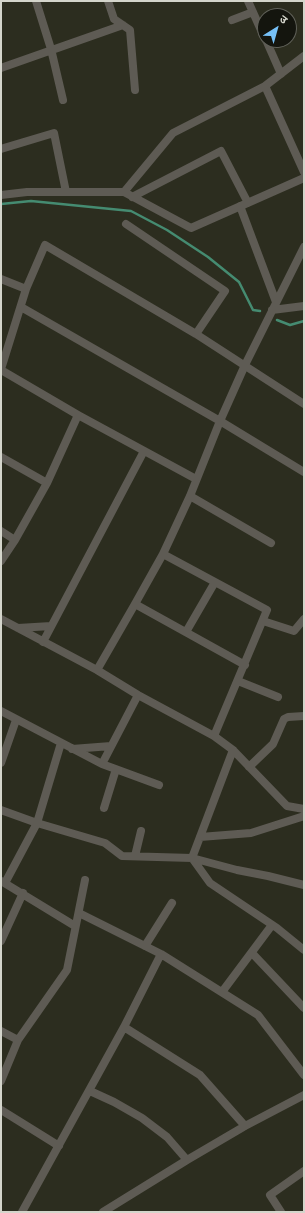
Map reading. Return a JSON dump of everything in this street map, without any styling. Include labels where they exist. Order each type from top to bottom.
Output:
[{"type":"street","points":[[36,1],[51,49],[64,100]]},
{"type":"street","points":[[108,1],[114,19],[130,30],[136,90]]},
{"type":"street","points":[[248,1],[257,21]]},
{"type":"street","points":[[232,20],[253,12]]},
{"type":"street","points":[[1,68],[51,49],[123,25]]},
{"type":"street","points":[[269,48],[281,74]]},
{"type":"street","points":[[124,192],[173,133],[265,86],[304,56]]},
{"type":"street","points":[[265,86],[304,172]]},
{"type":"street","points":[[1,149],[54,133],[66,192]]},
{"type":"street","points":[[132,197],[221,151],[244,205],[276,302]]},
{"type":"street","points":[[1,195],[27,192],[124,192],[191,228],[304,178]]},
{"type":"street","points":[[126,224],[225,291],[196,334]]},
{"type":"street","points":[[196,479],[78,415],[1,370],[26,289],[45,245],[196,334],[304,404]]},
{"type":"street","points":[[97,670],[136,604],[163,554],[190,496],[220,421],[245,365],[304,247]]},
{"type":"street","points":[[1,279],[26,289]]},
{"type":"street","points":[[272,310],[304,306]]},
{"type":"street","points":[[21,307],[220,421],[304,472]]},
{"type":"street","points":[[1,561],[15,540],[47,483],[78,415]]},
{"type":"street","points":[[43,642],[144,451]]},
{"type":"street","points":[[1,457],[47,483]]},
{"type":"street","points":[[190,496],[271,543]]},
{"type":"street","points":[[1,531],[15,540]]},
{"type":"street","points":[[163,554],[267,610],[214,736]]},
{"type":"street","points":[[186,632],[215,582]]},
{"type":"street","points":[[136,604],[244,665]]},
{"type":"street","points":[[1,618],[214,736],[233,750],[287,806],[304,809]]},
{"type":"street","points":[[263,620],[294,631],[304,619]]},
{"type":"street","points":[[18,628],[52,626]]},
{"type":"street","points":[[238,681],[278,698]]},
{"type":"street","points":[[102,764],[138,695]]},
{"type":"street","points":[[1,711],[102,764],[159,785]]},
{"type":"street","points":[[249,767],[273,744],[284,719],[304,716]]},
{"type":"street","points":[[1,763],[16,720]]},
{"type":"street","points":[[61,743],[37,823],[6,879],[23,893],[75,926]]},
{"type":"street","points":[[72,749],[111,746]]},
{"type":"street","points":[[192,858],[233,750]]},
{"type":"street","points":[[104,808],[116,769]]},
{"type":"street","points":[[1,810],[37,823],[105,843],[122,856],[192,858],[304,885]]},
{"type":"street","points":[[198,840],[251,833],[304,816]]},
{"type":"street","points":[[135,856],[141,832]]},
{"type":"street","points":[[192,858],[210,883],[272,925],[304,950]]},
{"type":"street","points":[[1,1081],[18,1040],[67,970],[75,926],[79,913],[84,880]]},
{"type":"street","points":[[1,941],[23,893]]},
{"type":"street","points":[[145,946],[172,903]]},
{"type":"street","points":[[79,913],[161,954],[258,1015],[304,1075]]},
{"type":"street","points":[[222,992],[272,925]]},
{"type":"street","points":[[252,953],[304,1008]]},
{"type":"street","points":[[24,1211],[90,1091],[161,954]]},
{"type":"street","points":[[124,1027],[200,1074],[245,1126]]},
{"type":"street","points":[[1,1031],[18,1040]]},
{"type":"street","points":[[90,1091],[114,1102],[142,1118],[167,1137],[187,1160]]},
{"type":"street","points":[[102,1212],[245,1126],[304,1095]]},
{"type":"street","points":[[1,1110],[59,1146]]},
{"type":"street","points":[[281,1212],[270,1195],[304,1171]]},
{"type":"waterway","points":[[1,204],[31,201],[131,211],[167,230],[208,257],[239,282],[253,310],[260,311]]},
{"type":"waterway","points":[[277,320],[290,325],[304,321]]}]
